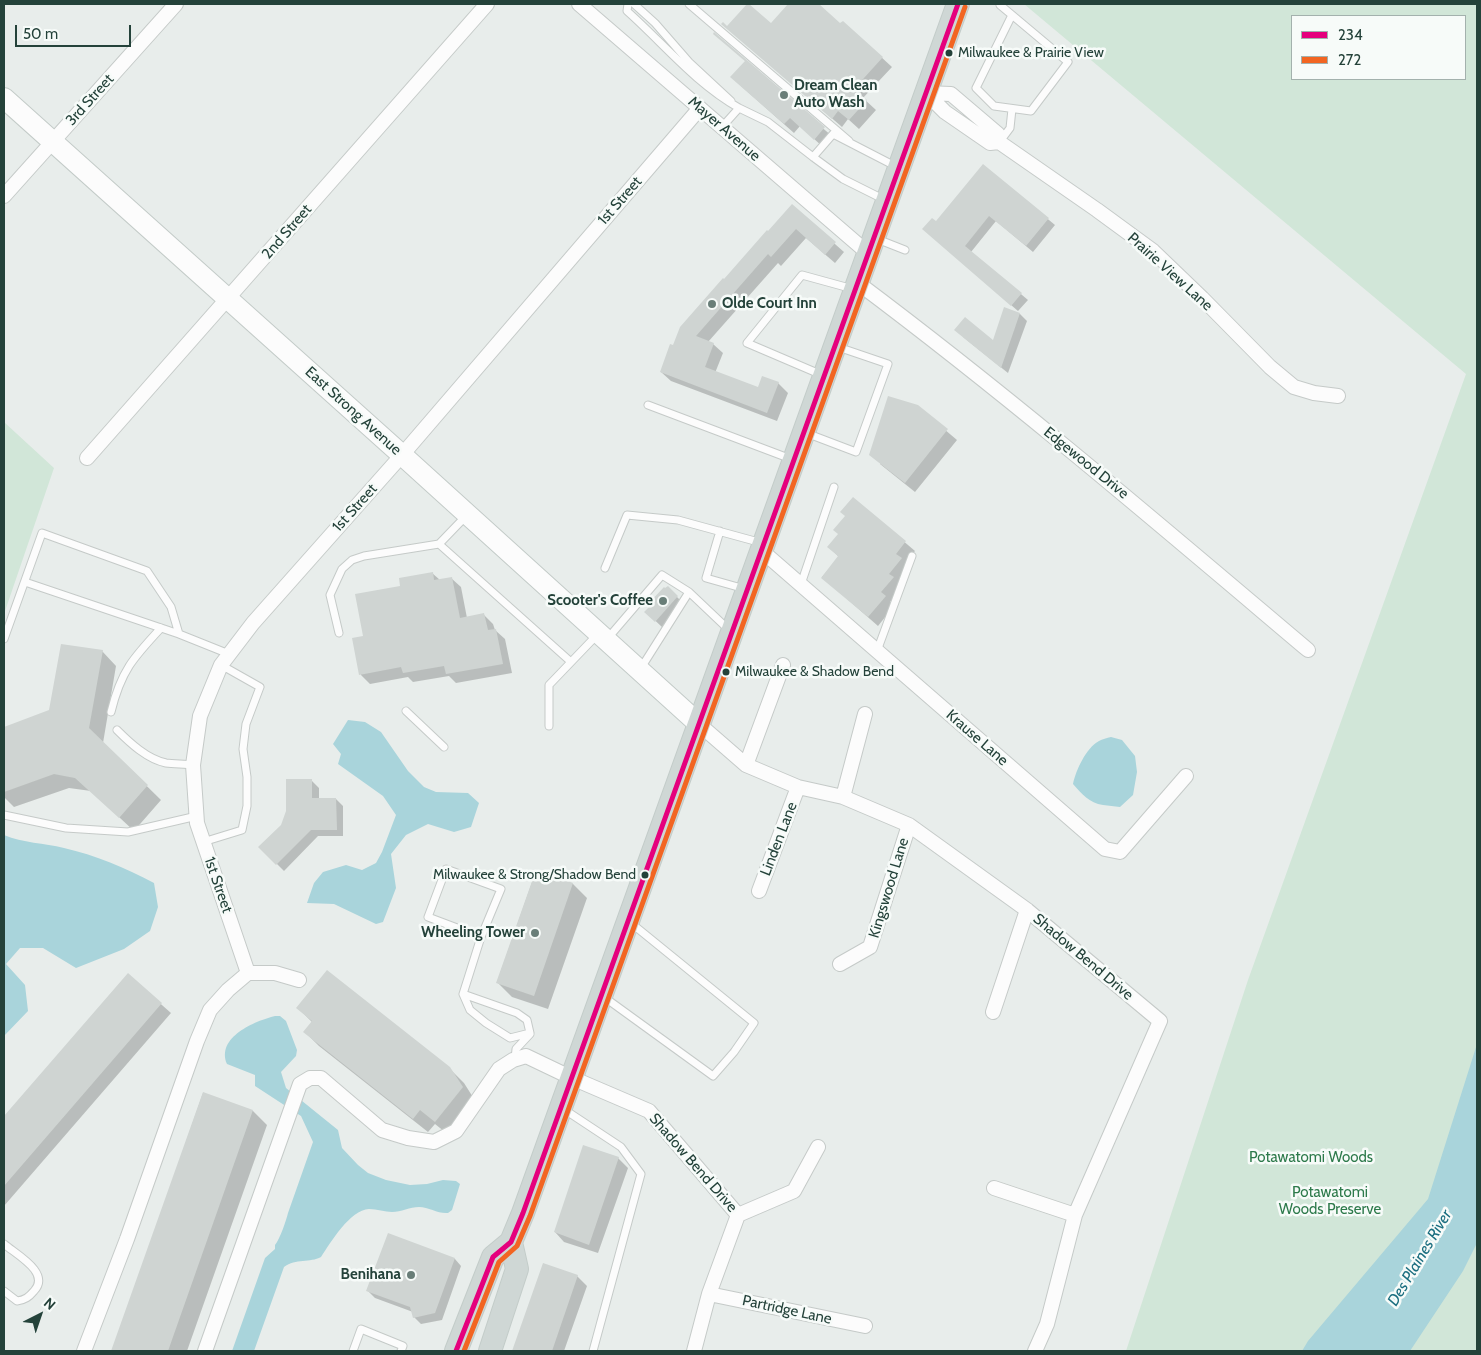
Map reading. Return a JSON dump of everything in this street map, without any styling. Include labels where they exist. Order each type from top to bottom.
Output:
[{"type":"main road","points":[[456,1351],[493,1257],[511,1242],[700,726],[958,4]]},
{"type":"main road","points":[[490,1351],[517,1269],[511,1242]]},
{"type":"street","name":"3rd Street","points":[[4,196],[176,4]]},
{"type":"street","name":"2nd Street","points":[[87,458],[487,4]]},
{"type":"street","name":"Mayer Avenue","points":[[579,4],[722,127],[872,246]]},
{"type":"street","name":"Prairie View Lane","points":[[926,92],[945,112],[990,143],[999,142],[1152,251],[1202,298],[1270,367],[1294,387],[1314,394],[1338,396]]},
{"type":"street","name":"East Strong Avenue","points":[[4,98],[228,298],[700,726]]},
{"type":"street","name":"1st Street","points":[[248,974],[203,842],[197,816],[193,765],[200,716],[225,659],[253,622],[402,455],[700,108]]},
{"type":"street","name":"Edgewood Drive","points":[[857,286],[915,325],[1105,478],[1308,650]]},
{"type":"street","name":"Krause Lane","points":[[764,547],[801,584],[1105,849],[1120,852],[1186,776]]},
{"type":"street","points":[[746,764],[783,665]]},
{"type":"street","points":[[843,797],[865,714]]},
{"type":"street","name":"Shadow Bend Drive","points":[[700,726],[746,764],[798,787],[843,797],[909,824],[1027,910],[1160,1021],[1075,1215],[1048,1324],[1035,1351]]},
{"type":"street","name":"Linden Lane","points":[[759,891],[798,787]]},
{"type":"street","name":"Kingswood Lane","points":[[840,964],[870,947],[909,824]]},
{"type":"street","points":[[993,1012],[1027,910]]},
{"type":"street","points":[[84,1351],[127,1239],[197,1041],[210,1010],[228,990],[248,974],[275,973],[299,980]]},
{"type":"street","name":"Shadow Bend Drive","points":[[515,1059],[526,1056],[649,1111],[738,1215],[710,1294],[694,1351]]},
{"type":"street","points":[[205,1351],[300,1084],[310,1078],[321,1078],[382,1130],[408,1138],[434,1142],[456,1131],[499,1069],[515,1059]]},
{"type":"street","points":[[738,1215],[794,1191],[818,1147]]},
{"type":"street","points":[[994,1188],[1075,1215]]},
{"type":"street","name":"Partridge Lane","points":[[710,1294],[865,1326]]},
{"type":"lane","points":[[628,4],[627,11],[718,96],[768,122],[812,158],[843,179],[888,201]]},
{"type":"lane","points":[[634,4],[655,23],[690,62],[739,108]]},
{"type":"lane","points":[[689,4],[849,141]]},
{"type":"lane","points":[[1000,5],[1012,15],[1068,62],[1031,111],[994,106],[976,88],[1012,15]]},
{"type":"lane","points":[[722,127],[739,108]]},
{"type":"lane","points":[[999,142],[1010,128],[1012,109]]},
{"type":"lane","points":[[812,158],[833,134],[900,168]]},
{"type":"lane","points":[[872,246],[905,250]]},
{"type":"lane","points":[[824,376],[747,343],[802,275],[857,286]]},
{"type":"lane","points":[[804,432],[856,452],[888,364],[835,346]]},
{"type":"lane","points":[[648,404],[794,460]]},
{"type":"lane","points":[[801,584],[834,487]]},
{"type":"lane","points":[[339,633],[330,595],[342,568],[352,560],[364,556],[439,544],[467,514]]},
{"type":"lane","points":[[605,568],[627,516],[678,520],[720,531],[764,547]]},
{"type":"lane","points":[[720,531],[706,578],[748,590]]},
{"type":"lane","points":[[4,639],[42,533],[147,571],[171,607],[179,634]]},
{"type":"lane","points":[[439,544],[571,662]]},
{"type":"lane","points":[[877,651],[912,556]]},
{"type":"lane","points":[[549,726],[549,685],[571,662],[602,637],[662,575],[689,592],[732,633]]},
{"type":"lane","points":[[25,582],[179,634],[225,659],[260,687],[246,724],[243,749],[247,777],[247,806],[242,830],[203,842]]},
{"type":"lane","points":[[640,671],[689,592]]},
{"type":"lane","points":[[111,712],[116,691],[125,670],[161,628]]},
{"type":"lane","points":[[406,711],[444,747]]},
{"type":"lane","points":[[117,730],[130,743],[164,763],[193,765]]},
{"type":"lane","points":[[4,815],[66,828],[128,832],[197,816]]},
{"type":"lane","points":[[481,937],[428,917],[446,869],[501,889],[481,937],[463,994],[470,1010],[510,1038],[530,1033]]},
{"type":"lane","points":[[601,996],[713,1076],[734,1052],[754,1023],[628,922]]},
{"type":"lane","points":[[463,994],[517,1013],[527,1020],[530,1033]]},
{"type":"lane","points":[[515,1059],[516,1049],[530,1033]]},
{"type":"lane","points":[[561,1107],[621,1147],[641,1174],[593,1351]]},
{"type":"lane","points":[[4,1244],[37,1271],[40,1280],[37,1288],[25,1300],[17,1301],[4,1292]]},
{"type":"lane","points":[[353,1351],[361,1329],[403,1346],[401,1351]]},
{"type":"green space","name":"Potawatomi Woods Preserve","points":[[1024,4],[1477,4],[1477,1351],[1126,1351],[1248,980],[1466,374]]},
{"type":"green space","points":[[4,422],[54,468],[4,614]]},
{"type":"water","points":[[348,720],[365,722],[381,732],[408,771],[424,787],[436,792],[468,793],[479,803],[471,827],[454,832],[428,824],[406,835],[391,854],[396,888],[383,922],[376,924],[334,904],[307,903],[314,883],[323,872],[346,865],[362,870],[376,863],[396,815],[383,796],[338,764],[341,754],[333,744]]},
{"type":"water","points":[[1111,737],[1122,740],[1135,756],[1137,772],[1133,795],[1120,807],[1094,802],[1086,798],[1073,784],[1079,766],[1094,744]]},
{"type":"water","points":[[4,835],[19,840],[76,851],[110,862],[132,872],[154,883],[158,907],[150,931],[124,949],[76,968],[43,948],[20,948],[6,964],[25,985],[28,1011],[4,1036]]},
{"type":"water","points":[[280,1016],[286,1021],[297,1050],[296,1056],[281,1072],[286,1088],[338,1130],[342,1148],[358,1165],[368,1173],[386,1180],[410,1185],[427,1184],[443,1180],[456,1181],[460,1184],[452,1210],[448,1213],[419,1207],[392,1212],[369,1209],[362,1211],[348,1221],[321,1257],[293,1262],[284,1267],[254,1351],[232,1351],[265,1258],[275,1249],[275,1245],[283,1230],[313,1142],[301,1116],[255,1086],[255,1075],[227,1064],[225,1054],[232,1038],[248,1026]]},
{"type":"water","name":"Des Plaines River","points":[[1477,1044],[1477,1243],[1463,1271],[1410,1351],[1302,1351],[1308,1341],[1428,1199]]},
{"type":"building","points":[[747,4],[771,23],[788,4],[819,4],[840,23],[843,21],[883,57],[854,89],[867,100],[849,120],[838,111],[832,119],[721,24],[723,22],[727,26]]},
{"type":"building","points":[[714,32],[825,127],[814,140],[790,118],[784,124],[730,77],[745,61],[713,34]]},
{"type":"building","points":[[983,164],[1049,218],[1026,246],[989,216],[965,246],[1022,293],[1011,306],[922,229],[932,218],[936,221]]},
{"type":"building","name":"Olde Court Inn","points":[[792,204],[836,242],[825,255],[796,229],[771,257],[768,254],[696,336],[714,343],[705,367],[758,387],[762,376],[779,382],[767,413],[660,372],[670,344],[673,345],[680,327]]},
{"type":"building","points":[[1004,307],[1020,313],[1001,368],[954,330],[965,317],[993,340]]},
{"type":"building","points":[[888,396],[918,405],[948,429],[905,483],[869,455]]},
{"type":"building","points":[[853,497],[906,541],[896,554],[902,558],[889,574],[894,577],[881,592],[886,596],[868,617],[821,578],[838,556],[827,547],[838,534],[833,530],[845,516],[840,512]]},
{"type":"building","points":[[433,572],[434,580],[452,577],[460,618],[484,613],[488,630],[496,629],[503,664],[446,674],[444,666],[403,673],[401,667],[359,675],[352,638],[363,636],[355,594],[400,586],[399,578]]},
{"type":"building","name":"Scooter's Coffee","points":[[668,586],[678,596],[655,622],[644,612],[649,607],[647,605],[664,587]]},
{"type":"building","points":[[61,644],[103,650],[89,728],[148,785],[119,818],[75,778],[54,774],[4,792],[4,727],[49,710]]},
{"type":"building","points":[[286,779],[312,779],[312,798],[336,798],[337,830],[311,830],[276,865],[258,847],[281,825],[286,811]]},
{"type":"building","name":"Wheeling Tower","points":[[536,870],[573,883],[534,996],[496,983]]},
{"type":"building","points":[[327,970],[450,1067],[463,1087],[435,1122],[420,1110],[413,1119],[303,1032],[312,1021],[296,1008]]},
{"type":"building","points":[[128,973],[162,1003],[4,1186],[4,1116]]},
{"type":"building","points":[[203,1092],[253,1110],[168,1351],[111,1351]]},
{"type":"building","points":[[583,1145],[619,1157],[589,1245],[554,1232]]},
{"type":"building","name":"Benihana","points":[[388,1233],[455,1258],[435,1313],[413,1318],[410,1307],[366,1291]]},
{"type":"building","points":[[543,1263],[578,1275],[552,1351],[512,1351]]},
{"type":"transit line","name":"234","points":[[456,1351],[493,1257],[511,1242],[523,1213],[958,4]]},
{"type":"transit line","name":"272","points":[[464,1351],[499,1262],[517,1246],[530,1216],[965,7]]},
{"type":"place","name":"Milwaukee & Prairie View","points":[[949,53]]},
{"type":"place","name":"Dream Clean Auto Wash","points":[[784,95]]},
{"type":"place","name":"Olde Court Inn","points":[[712,304]]},
{"type":"place","name":"Scooter's Coffee","points":[[663,601]]},
{"type":"place","name":"Milwaukee & Shadow Bend","points":[[726,672]]},
{"type":"place","name":"Milwaukee & Strong/Shadow Bend","points":[[645,875]]},
{"type":"place","name":"Wheeling Tower","points":[[535,933]]},
{"type":"place","name":"Benihana","points":[[411,1275]]},
{"type":"park label","name":"Potawatomi Woods","points":[[1311,1158]]}]
